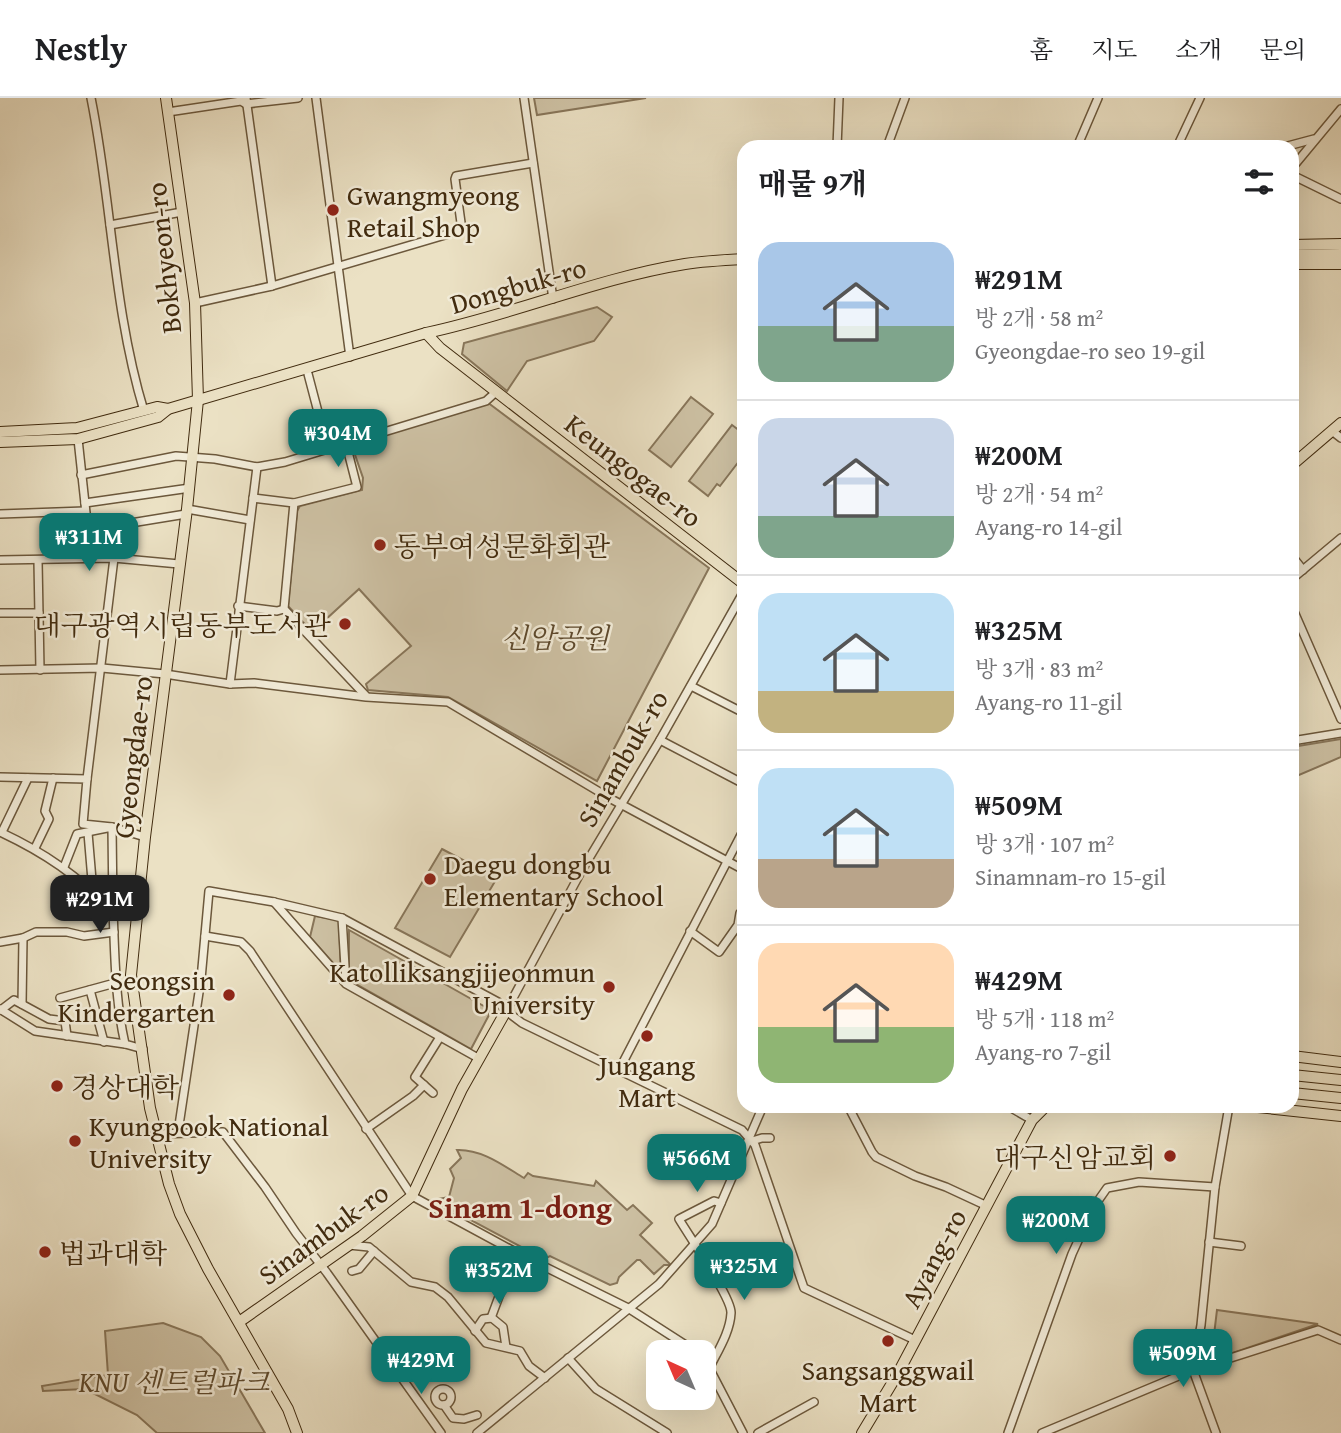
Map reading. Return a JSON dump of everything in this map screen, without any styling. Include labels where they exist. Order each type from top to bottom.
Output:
[{"type":"main road","name":"Bokhyeon-ro","points":[[166,98],[195,303],[198,400]]},
{"type":"main road","points":[[1299,245],[1341,244]]},
{"type":"main road","points":[[1299,255],[1341,254]]},
{"type":"main road","name":"Dongbuk-ro","points":[[0,442],[78,439],[158,418],[168,409],[426,333],[685,264],[737,260]]},
{"type":"main road","points":[[1299,264],[1341,264]]},
{"type":"main road","name":"Keungogae-ro","points":[[426,333],[440,348],[496,393],[737,579]]},
{"type":"main road","name":"Gyeongdae-ro","points":[[198,400],[190,488],[145,838],[131,975],[150,1108],[169,1184],[180,1214],[208,1269],[288,1409],[297,1433]]},
{"type":"main road","name":"Dongbuk-ro","points":[[0,432],[77,428],[156,407],[168,409]]},
{"type":"main road","points":[[1299,460],[1341,423]]},
{"type":"main road","name":"Sinambuk-ro","points":[[239,1322],[412,1196],[478,1058],[506,1011]]},
{"type":"main road","points":[[1299,1057],[1341,1062]]},
{"type":"main road","points":[[1299,1076],[1341,1080]]},
{"type":"main road","points":[[1299,1094],[1341,1098]]},
{"type":"main road","points":[[1299,1111],[1341,1116]]},
{"type":"main road","points":[[1032,1120],[1036,1113]]},
{"type":"main road","name":"Ayang-ro","points":[[862,1433],[897,1375],[1032,1120],[1039,1113]]},
{"type":"street","points":[[91,98],[132,368],[144,411]]},
{"type":"street","points":[[168,112],[246,101],[298,98]]},
{"type":"street","points":[[316,98],[350,357]]},
{"type":"street","points":[[524,98],[553,299]]},
{"type":"street","points":[[837,140],[839,98]]},
{"type":"street","points":[[890,140],[905,98]]},
{"type":"street","points":[[1080,140],[1098,98]]},
{"type":"street","points":[[1180,140],[1200,98]]},
{"type":"street","points":[[246,101],[272,286]]},
{"type":"street","points":[[1299,159],[1341,109]]},
{"type":"street","points":[[1299,142],[1317,137]]},
{"type":"street","points":[[195,303],[272,286],[462,230],[456,176],[533,163]]},
{"type":"street","points":[[1299,178],[1341,199]]},
{"type":"street","points":[[110,225],[182,212]]},
{"type":"street","points":[[307,370],[328,450]]},
{"type":"street","points":[[81,475],[176,456],[257,467],[285,462],[486,401],[496,393]]},
{"type":"street","points":[[1332,431],[1341,438]]},
{"type":"street","points":[[78,439],[91,559]]},
{"type":"street","points":[[253,498],[294,503],[357,487],[346,444]]},
{"type":"street","points":[[230,684],[257,467]]},
{"type":"street","points":[[0,514],[85,507],[190,488]]},
{"type":"street","points":[[294,503],[284,609],[366,697]]},
{"type":"street","points":[[88,530],[186,512],[250,520]]},
{"type":"street","points":[[1299,573],[1341,538]]},
{"type":"street","points":[[114,558],[83,824],[112,827],[145,838]]},
{"type":"street","points":[[0,560],[114,558],[179,564]]},
{"type":"street","points":[[38,561],[40,670]]},
{"type":"street","points":[[1299,565],[1303,570]]},
{"type":"street","name":"Sinambuk-ro","points":[[506,1011],[582,870],[737,604]]},
{"type":"street","points":[[238,606],[277,611],[284,609]]},
{"type":"street","points":[[0,613],[39,613]]},
{"type":"street","points":[[1299,622],[1339,707],[1341,719]]},
{"type":"street","points":[[0,670],[102,668],[230,684],[448,702],[622,804],[737,866]]},
{"type":"street","points":[[691,686],[737,709]]},
{"type":"street","points":[[1299,740],[1341,733]]},
{"type":"street","points":[[660,740],[737,780]]},
{"type":"street","points":[[0,777],[88,779]]},
{"type":"street","points":[[28,778],[1,832],[35,848],[64,867],[113,911]]},
{"type":"street","points":[[35,848],[48,819],[45,811],[53,778]]},
{"type":"street","points":[[64,867],[77,834],[112,827]]},
{"type":"street","points":[[112,827],[115,983],[125,1044]]},
{"type":"street","points":[[88,833],[93,892]]},
{"type":"street","points":[[619,1070],[737,842]]},
{"type":"street","points":[[178,1132],[209,891],[274,902],[342,918],[498,1002],[522,1023],[720,1118],[751,1138],[770,1138]]},
{"type":"street","points":[[274,902],[346,984],[478,1058]]},
{"type":"street","points":[[342,918],[346,984]]},
{"type":"street","points":[[690,931],[719,952],[737,926]]},
{"type":"street","points":[[0,942],[23,938],[36,932],[67,932],[85,936],[114,933]]},
{"type":"street","points":[[205,936],[241,942],[250,951],[412,1196],[519,1254],[628,1308],[678,1340]]},
{"type":"street","points":[[22,1004],[23,938]]},
{"type":"street","points":[[60,998],[115,983]]},
{"type":"street","points":[[90,990],[104,1042]]},
{"type":"street","points":[[67,1036],[65,1021],[49,1019],[14,1000],[1,1009],[35,1031],[104,1042],[125,1044],[142,1049]]},
{"type":"street","points":[[433,1093],[415,1077],[440,1037]]},
{"type":"street","points":[[366,1129],[424,1085]]},
{"type":"street","points":[[477,1433],[659,1284],[710,1228],[760,1113]]},
{"type":"street","points":[[852,1113],[876,1157],[987,1206]]},
{"type":"street","points":[[1020,1113],[1032,1120]]},
{"type":"street","points":[[1216,1433],[1193,1370],[1215,1187],[1228,1113]]},
{"type":"street","points":[[157,1134],[223,1132],[441,1433]]},
{"type":"street","points":[[751,1138],[804,1288],[915,1340]]},
{"type":"street","points":[[1008,1433],[1077,1242],[1093,1208],[1107,1188],[1139,1182],[1215,1187]]},
{"type":"street","points":[[716,1354],[726,1332],[731,1309],[706,1259],[679,1219],[715,1201],[721,1202]]},
{"type":"street","points":[[1209,1242],[1241,1246]]},
{"type":"street","points":[[348,1245],[363,1245],[411,1282],[435,1287],[448,1297],[486,1343],[520,1351],[529,1366],[545,1378]]},
{"type":"street","points":[[352,1271],[359,1269],[374,1251]]},
{"type":"street","points":[[491,1318],[519,1254]]},
{"type":"street","points":[[475,1331],[483,1319],[491,1318],[503,1327],[506,1347]]},
{"type":"street","points":[[1042,1433],[1193,1370],[1318,1330],[1339,1339],[1341,1330]]},
{"type":"street","points":[[568,1358],[596,1389],[667,1433]]},
{"type":"street","points":[[716,1381],[746,1432]]},
{"type":"street","points":[[435,1400],[438,1390],[447,1390],[450,1399],[444,1405]]},
{"type":"street","points":[[421,1406],[435,1400]]},
{"type":"street","points":[[435,1400],[444,1405],[453,1418],[464,1419],[477,1415]]},
{"type":"street","points":[[758,1433],[814,1402]]},
{"type":"green space","points":[[534,98],[646,98],[537,115]]},
{"type":"green space","points":[[597,307],[612,317],[594,341],[527,361],[507,391],[462,354],[464,343]]},
{"type":"green space","points":[[691,397],[713,414],[671,467],[649,450]]},
{"type":"green space","name":"신암공원","points":[[487,402],[709,568],[597,781],[448,697],[368,690],[366,684],[411,646],[359,589],[312,632],[288,606],[297,511],[300,506],[362,490],[363,478],[352,446],[407,425]]},
{"type":"green space","points":[[732,425],[737,429],[737,464],[720,486],[717,484],[708,496],[689,481]]},
{"type":"green space","points":[[1341,739],[1341,757],[1299,775],[1299,746]]},
{"type":"green space","points":[[442,849],[497,878],[450,957],[395,928]]},
{"type":"green space","points":[[315,916],[339,920],[341,972],[310,937]]},
{"type":"green space","points":[[349,930],[489,1009],[489,1015],[471,1049],[349,980]]},
{"type":"green space","points":[[457,1150],[484,1155],[524,1178],[528,1173],[594,1186],[596,1181],[627,1210],[633,1205],[652,1223],[640,1235],[671,1265],[664,1265],[654,1274],[637,1260],[619,1277],[617,1283],[610,1285],[550,1256],[544,1259],[433,1200],[449,1197],[454,1178],[450,1169],[461,1158]]},
{"type":"green space","points":[[1217,1310],[1318,1324],[1218,1358],[1212,1352]]},
{"type":"green space","name":"KNU 센트럴파크","points":[[163,1323],[201,1337],[220,1356],[265,1433],[157,1433],[137,1415],[85,1389],[43,1391],[42,1386],[108,1375],[105,1331]]},
{"type":"place","name":"Gwangmyeong Retail Shop","points":[[333,210]]},
{"type":"place","name":"동부여성문화회관","points":[[380,545]]},
{"type":"place","name":"대구광역시립동부도서관","points":[[345,624]]},
{"type":"place","name":"Daegu dongbu Elementary School","points":[[430,879]]},
{"type":"place","name":"Katolliksangjijeonmun University","points":[[609,987]]},
{"type":"place","name":"Seongsin Kindergarten","points":[[229,995]]},
{"type":"place","name":"Jungang Mart","points":[[647,1036]]},
{"type":"place","name":"경상대학","points":[[57,1086]]},
{"type":"place","name":"Kyungpook National University","points":[[75,1141]]},
{"type":"place","name":"대구신암교회","points":[[1170,1156]]},
{"type":"place","name":"법과대학","points":[[45,1252]]},
{"type":"place","name":"Sangsanggwail Mart","points":[[888,1341]]},
{"type":"district","name":"Sinam 1-dong","points":[[520,1207]]}]
